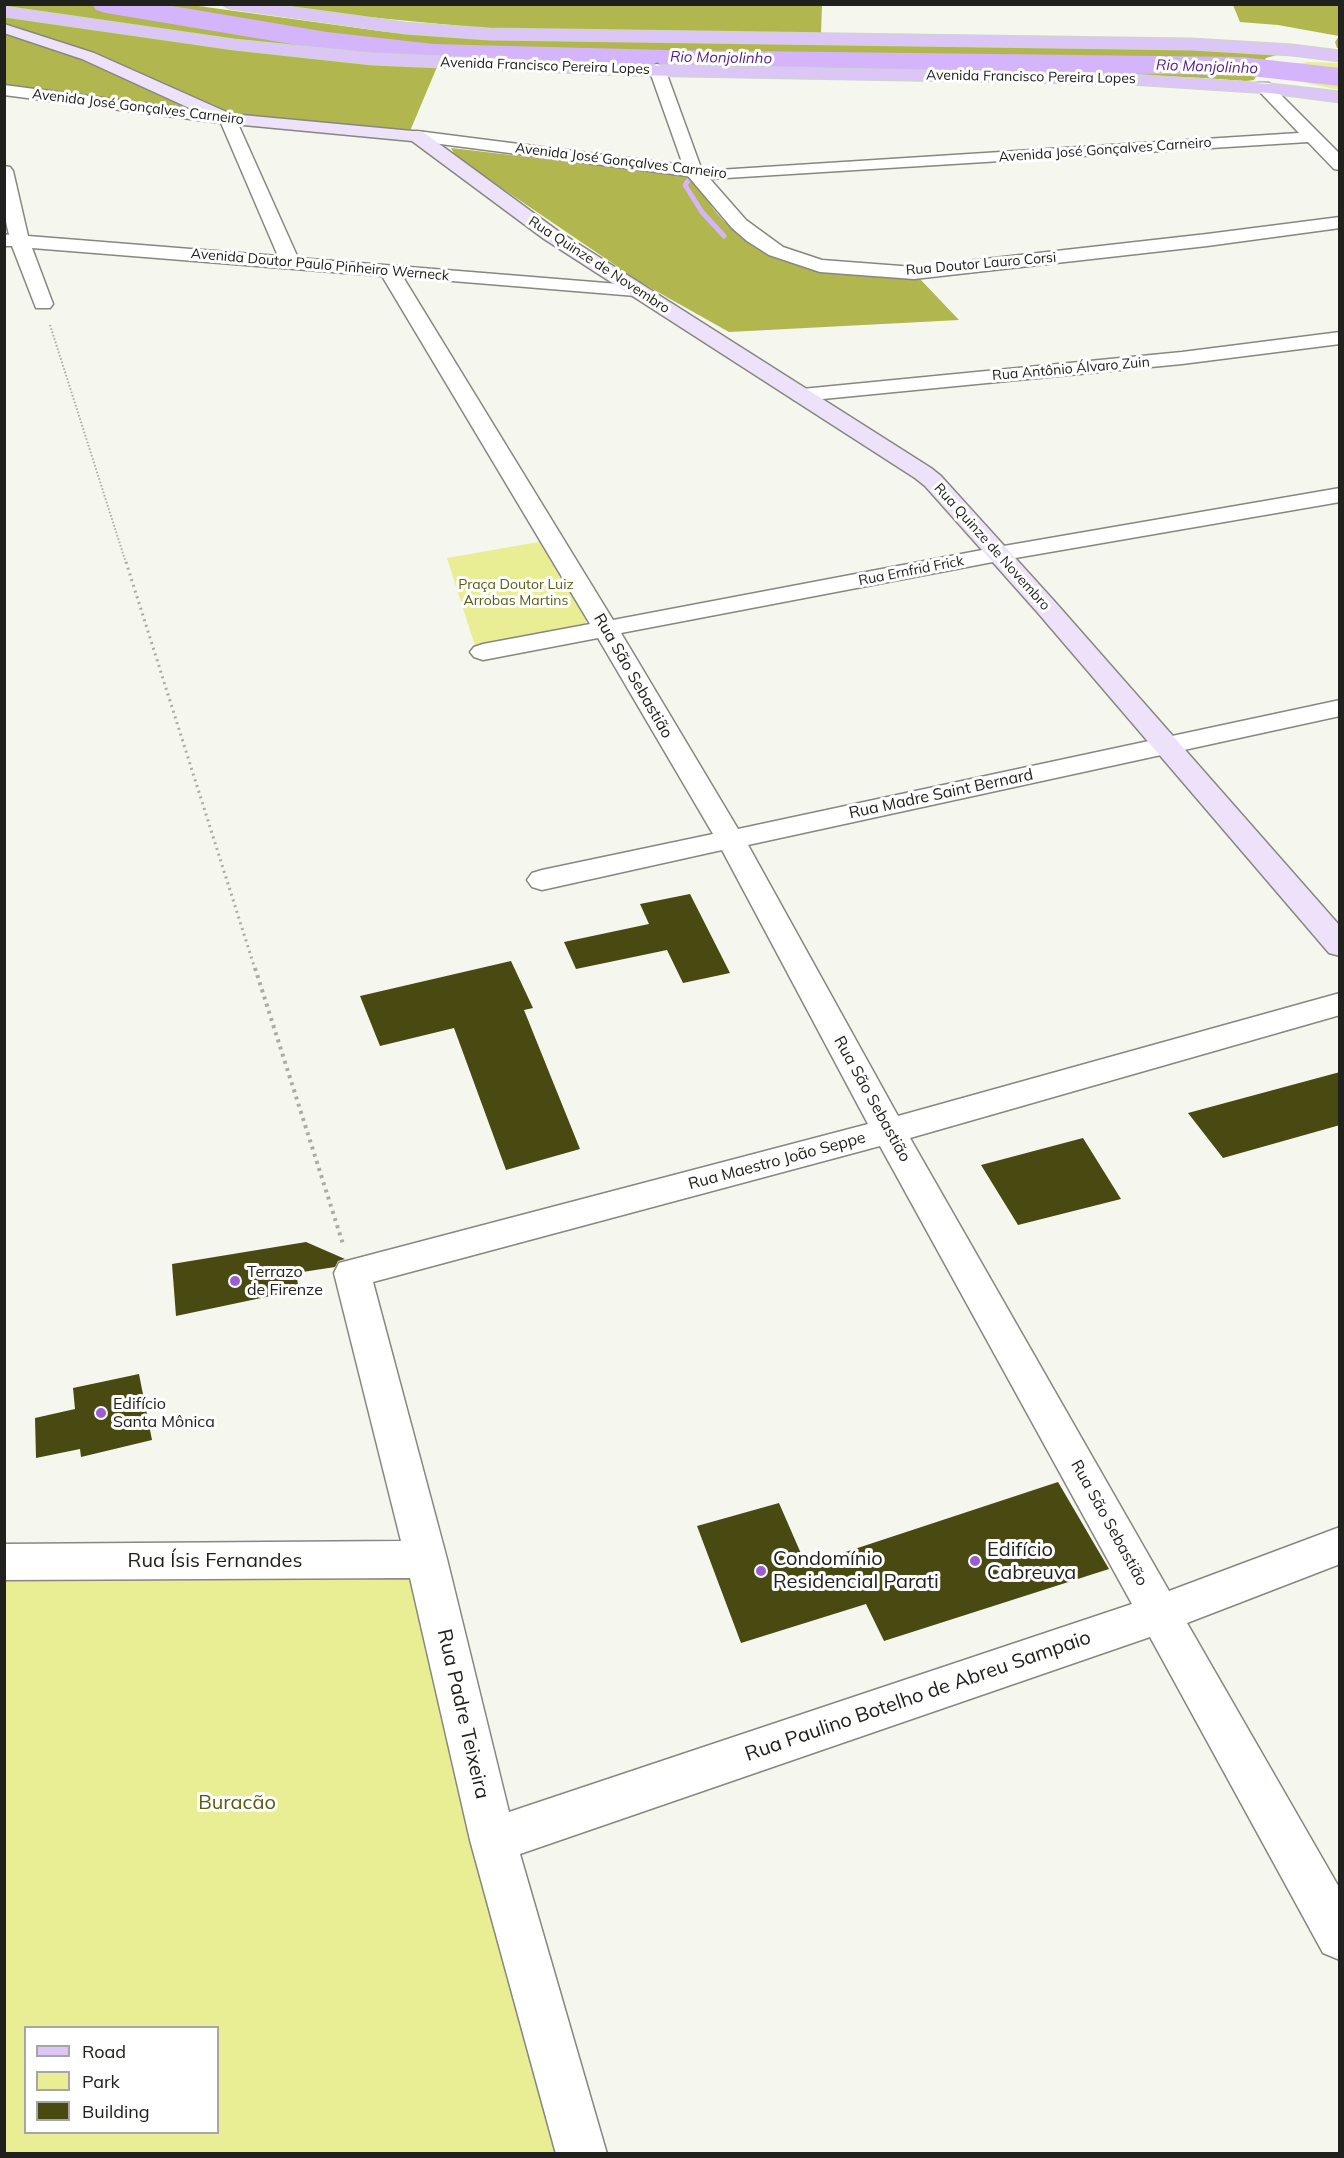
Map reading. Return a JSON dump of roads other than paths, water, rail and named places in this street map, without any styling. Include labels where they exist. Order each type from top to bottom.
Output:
[{"type":"main road","name":"Avenida Francisco Pereira Lopes","points":[[230,4],[405,28],[489,34],[1191,44],[1292,50],[1340,57]]},
{"type":"main road","name":"Avenida Francisco Pereira Lopes","points":[[4,11],[268,48],[360,58],[790,74],[1113,78],[1272,72],[1304,92],[1340,97]]},
{"type":"main road","points":[[4,28],[88,56],[228,119]]},
{"type":"main road","points":[[1272,72],[1307,55],[1340,57]]},
{"type":"main road","name":"Avenida José Gonçalves Carneiro","points":[[228,119],[417,136]]},
{"type":"main road","name":"Rua Quinze de Novembro","points":[[417,136],[552,235],[933,481],[1340,946]]},
{"type":"street","name":"Rua Doutor Lauro Corsi","points":[[657,69],[694,172],[739,224],[754,237],[776,251],[820,266],[914,273],[1207,240],[1340,222]]},
{"type":"street","points":[[1272,72],[1311,136],[1340,165]]},
{"type":"street","name":"Avenida José Gonçalves Carneiro","points":[[4,90],[228,119]]},
{"type":"street","points":[[228,119],[291,263]]},
{"type":"street","name":"Avenida José Gonçalves Carneiro","points":[[417,136],[694,172],[734,174],[857,164],[1067,154],[1311,136]]},
{"type":"street","points":[[4,171],[13,241],[43,304]]},
{"type":"street","name":"Avenida Doutor Paulo Pinheiro Werneck","points":[[13,241],[636,290]]},
{"type":"street","name":"Rua São Sebastião","points":[[389,271],[538,514],[730,839],[889,1131],[1340,1936]]},
{"type":"street","name":"Rua Antônio Álvaro Zuin","points":[[802,395],[1182,358],[1340,338]]},
{"type":"street","name":"Rua Ernfrid Frick","points":[[483,652],[998,554],[1340,495]]},
{"type":"street","name":"Rua Madre Saint Bernard","points":[[542,880],[1340,708]]},
{"type":"street","name":"Rua Maestro João Seppe","points":[[352,1273],[889,1131],[1340,1004]]},
{"type":"street","name":"Rua Padre Teixeira","points":[[352,1273],[426,1559],[493,1840],[582,2154]]},
{"type":"street","name":"Rua Paulino Botelho de Abreu Sampaio","points":[[493,1840],[1160,1614],[1340,1545]]},
{"type":"street","name":"Rua Ísis Fernandes","points":[[4,1562],[426,1559]]},
{"type":"waterway","name":"Rio Monjolinho","points":[[106,4],[327,41],[434,53],[666,59],[1242,66],[1340,77]]},
{"type":"waterway","points":[[688,181],[685,185],[702,212],[724,236]]},
{"type":"place","name":"Terrazo de Firenze","points":[[235,1281]]},
{"type":"place","name":"Edifício Santa Mônica","points":[[101,1413]]},
{"type":"place","name":"Edifício Cabreuva","points":[[975,1561]]},
{"type":"place","name":"Condomínio Residencial Parati","points":[[761,1571]]},
{"type":"park label","name":"Praça Doutor Luiz Arrobas Martins","points":[[516,594]]},
{"type":"park label","name":"Buracão","points":[[237,1803]]}]
